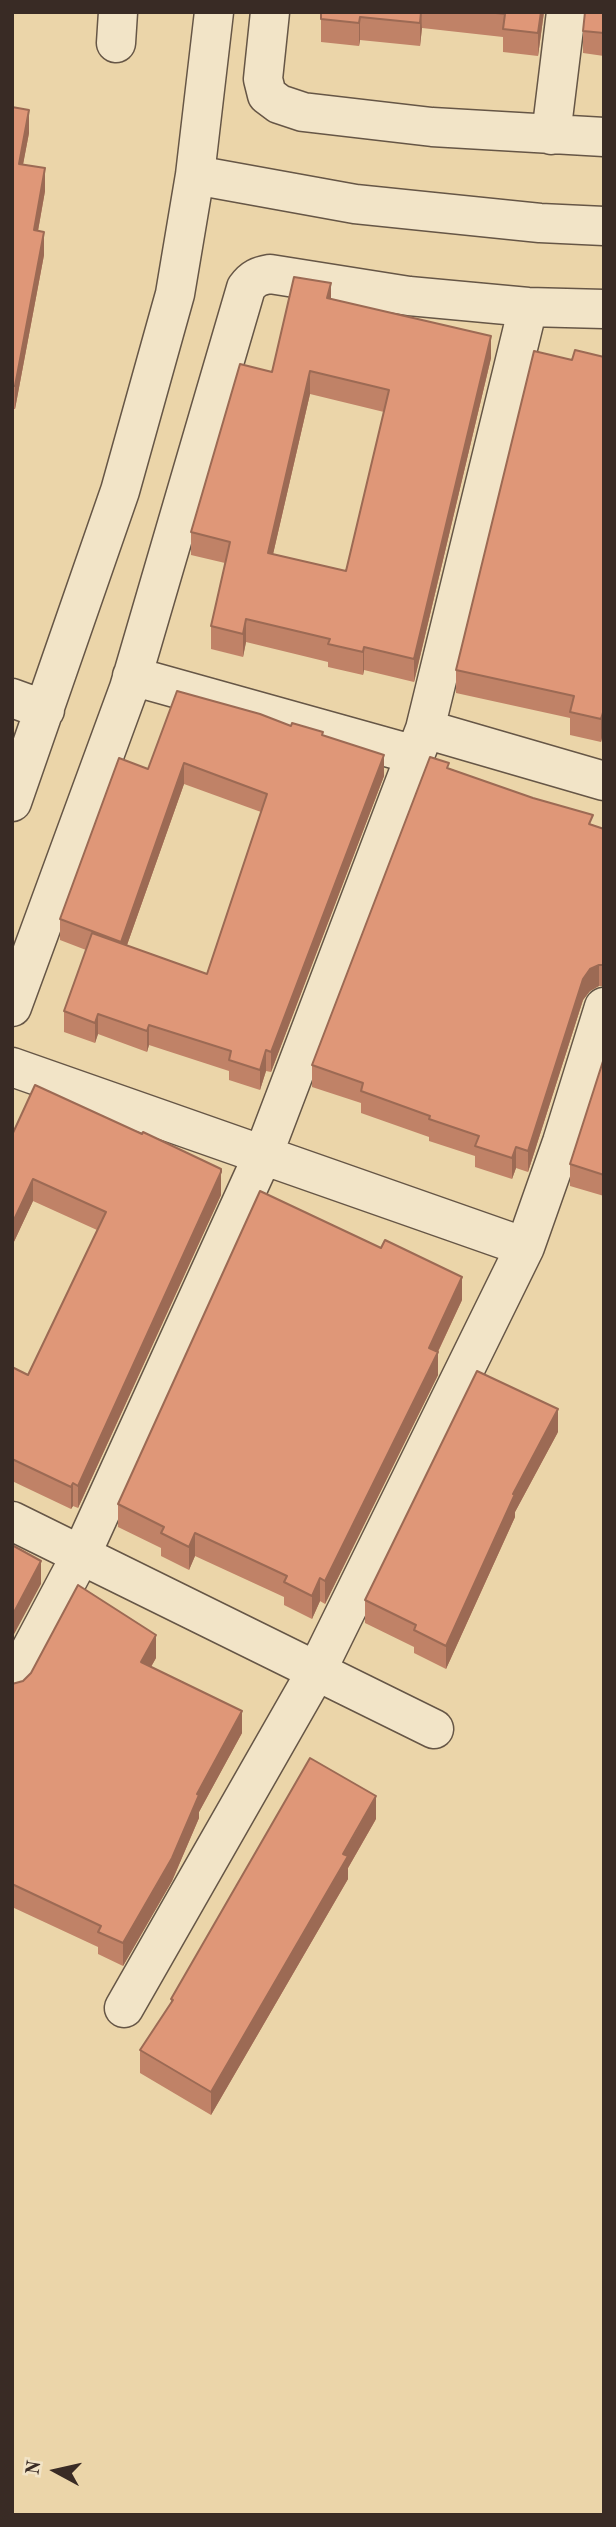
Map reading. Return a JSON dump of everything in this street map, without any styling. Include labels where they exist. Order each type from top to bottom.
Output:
[{"type":"lane","points":[[12,802],[28,704],[120,491],[176,294],[195,175],[214,12]]},
{"type":"lane","points":[[270,12],[263,79],[267,95],[279,104],[303,112],[432,127],[604,137]]},
{"type":"lane","points":[[551,135],[566,12]]},
{"type":"lane","points":[[195,175],[355,204],[540,223],[604,226]]},
{"type":"lane","points":[[12,1007],[132,676],[242,300],[252,280],[270,274],[409,296],[528,307],[604,309]]},
{"type":"lane","points":[[12,1685],[81,1555],[263,1156],[420,742],[528,307]]},
{"type":"lane","points":[[132,676],[604,781]]},
{"type":"lane","points":[[124,2008],[317,1670],[525,1247],[562,1142],[604,1007]]},
{"type":"lane","points":[[12,1067],[525,1247]]},
{"type":"lane","points":[[12,1521],[434,1729]]},
{"type":"building","points":[[321,12],[421,12],[420,23],[360,17],[359,23],[321,19]]},
{"type":"building","points":[[487,12],[541,12],[538,33],[503,29],[505,14]]},
{"type":"building","points":[[585,12],[604,12],[604,33],[583,31]]},
{"type":"building","points":[[12,107],[29,110],[19,164],[45,168],[34,230],[44,232],[15,386],[12,386]]},
{"type":"building","points":[[294,277],[331,283],[327,298],[491,336],[414,659],[364,647],[363,652],[328,644],[330,639],[246,619],[243,634],[211,626],[230,542],[191,532],[240,364],[272,372]],"holes":[[[310,371],[389,390],[346,571],[268,553]]]},
{"type":"building","points":[[575,350],[604,357],[604,709],[601,719],[570,712],[574,696],[456,670],[534,351],[572,360]]},
{"type":"building","points":[[177,691],[260,714],[291,726],[292,723],[323,732],[322,735],[384,755],[271,1052],[266,1050],[260,1070],[229,1060],[231,1051],[149,1025],[147,1031],[98,1014],[95,1023],[64,1011],[92,933],[207,974],[267,794],[184,763],[121,942],[60,919],[119,758],[148,769]]},
{"type":"building","points":[[430,757],[449,763],[447,768],[533,798],[593,815],[589,824],[604,829],[604,965],[590,969],[583,979],[528,1151],[516,1147],[512,1158],[475,1146],[479,1136],[361,1091],[363,1083],[312,1065]]},
{"type":"building","points":[[604,1058],[604,1175],[570,1164]]},
{"type":"building","points":[[35,1085],[221,1169],[78,1486],[73,1483],[71,1487],[12,1459],[12,1367],[28,1375],[106,1212],[33,1179],[12,1224],[12,1135]]},
{"type":"building","points":[[260,1191],[381,1248],[385,1240],[462,1277],[429,1348],[438,1352],[325,1581],[320,1578],[312,1596],[284,1582],[287,1576],[195,1533],[189,1547],[161,1533],[164,1527],[118,1504]]},
{"type":"building","points":[[477,1371],[558,1409],[513,1494],[446,1646],[414,1630],[416,1625],[365,1600]]},
{"type":"building","points":[[12,1545],[41,1561],[12,1616]]},
{"type":"building","points":[[78,1585],[156,1635],[141,1662],[242,1711],[197,1794],[199,1795],[172,1858],[123,1943],[98,1932],[101,1926],[12,1884],[12,1684],[23,1681],[31,1673]]},
{"type":"building","points":[[310,1758],[376,1796],[343,1854],[348,1856],[211,2092],[140,2050],[173,2000],[171,1999]]}]
